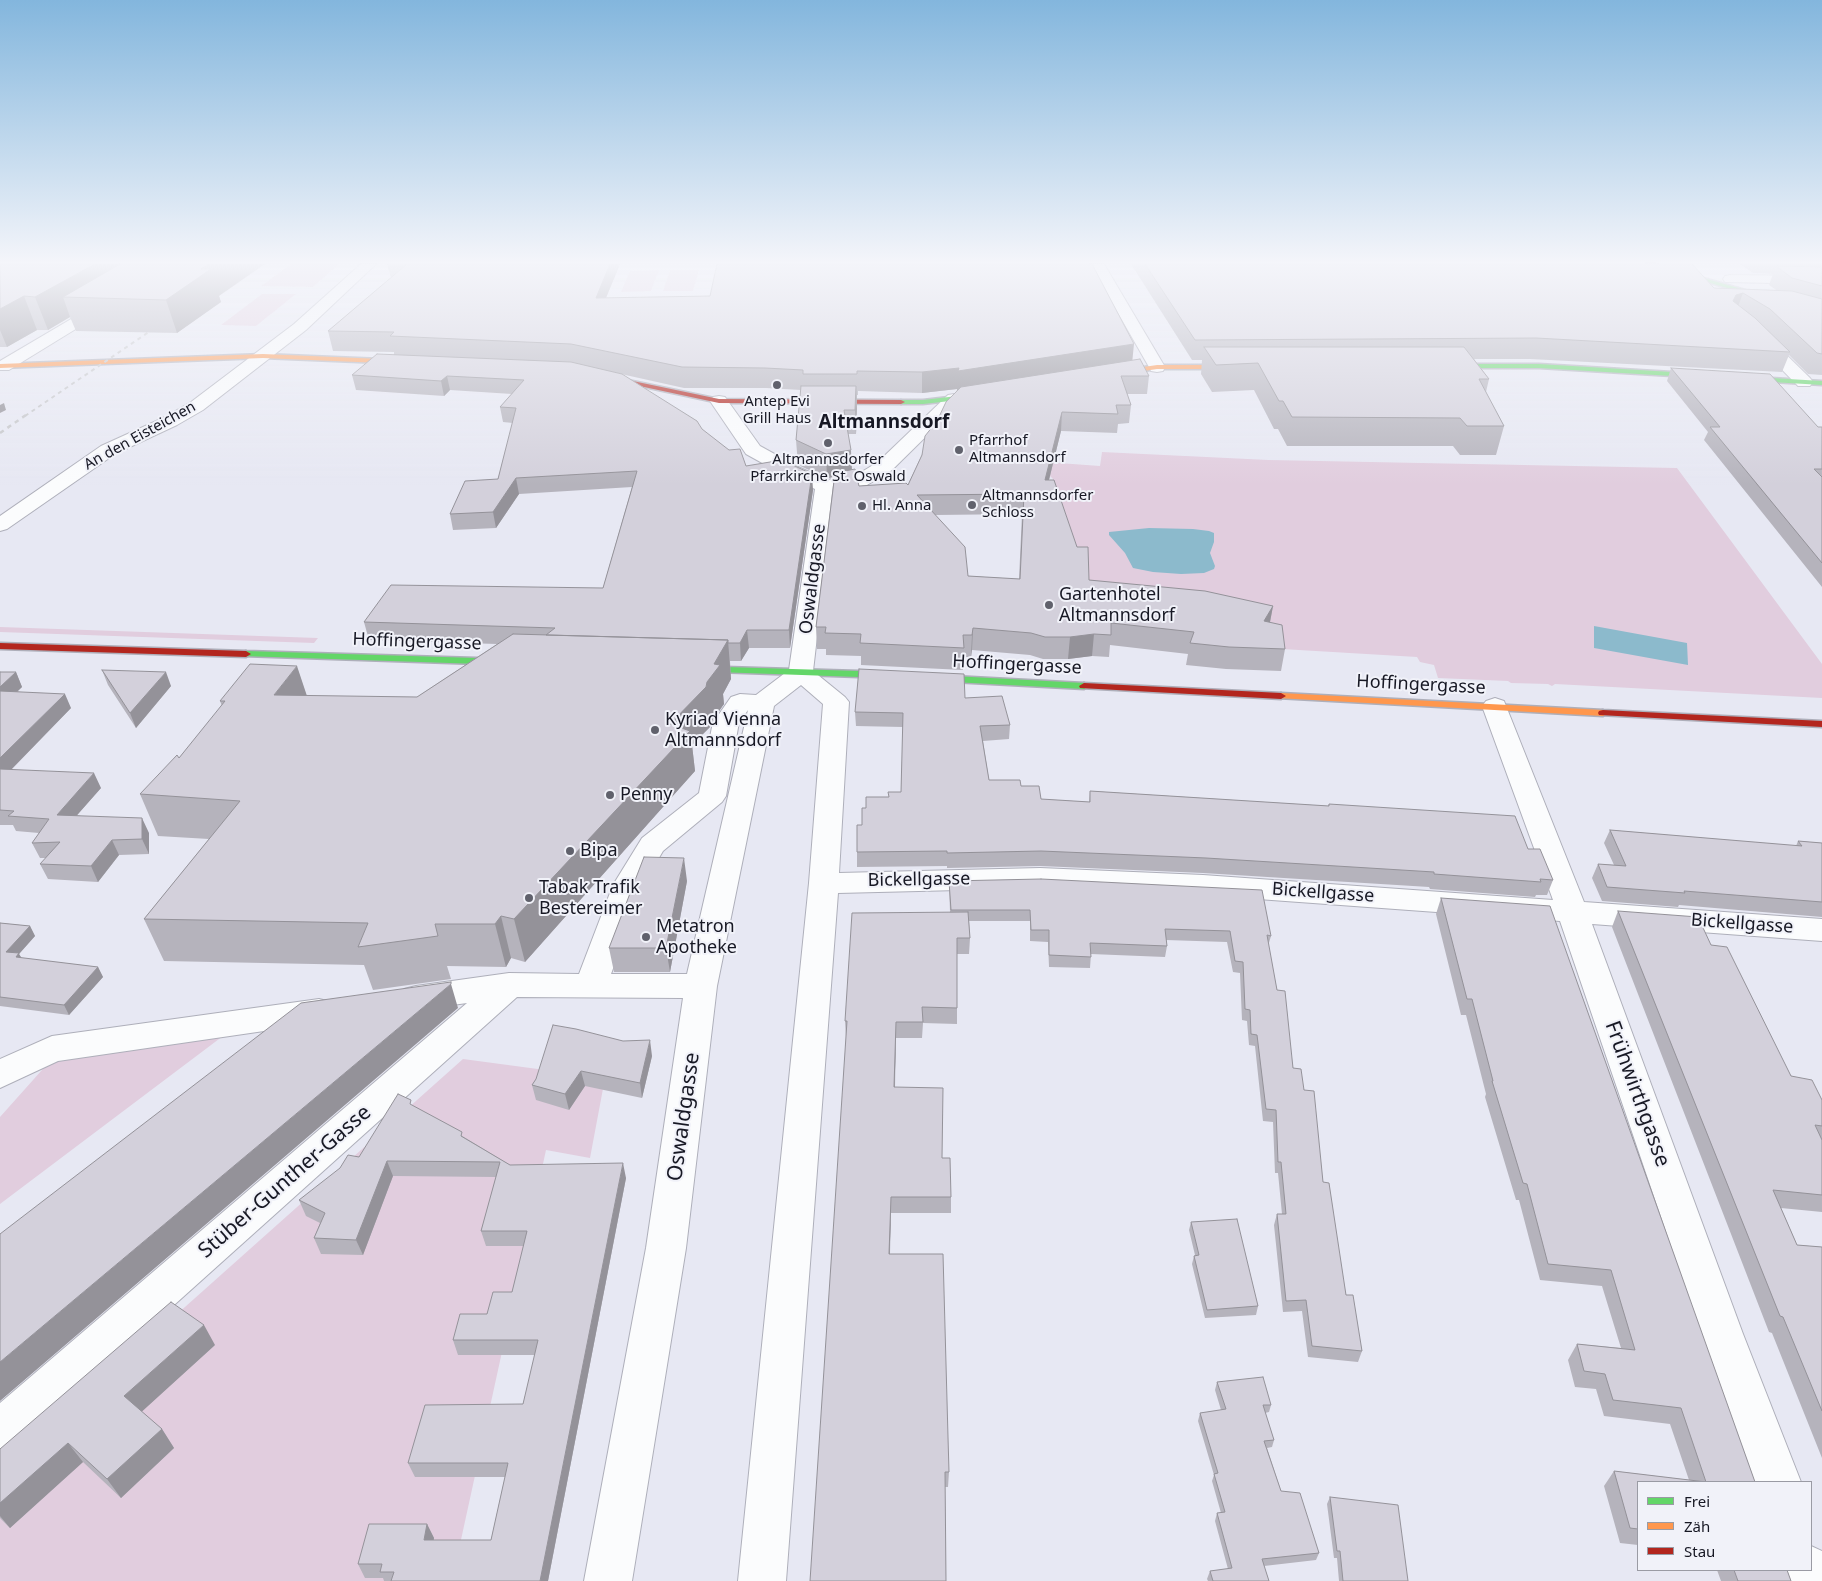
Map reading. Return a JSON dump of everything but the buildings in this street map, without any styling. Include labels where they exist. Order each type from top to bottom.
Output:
[{"type":"street","points":[[1,366],[48,338]]},
{"type":"street","name":"An den Eisteichen","points":[[0,525],[108,450],[183,414],[286,338]]},
{"type":"street","points":[[1141,338],[1158,367]]},
{"type":"street","points":[[1758,338],[1804,382]]},
{"type":"street","points":[[1,366],[262,356],[417,363]]},
{"type":"street","points":[[1427,366],[1538,366],[1822,383]]},
{"type":"street","points":[[1100,375],[1158,367],[1253,367]]},
{"type":"street","points":[[592,374],[655,389],[719,401],[923,402],[995,393]]},
{"type":"street","points":[[719,401],[752,450],[798,475],[825,486],[860,481],[885,466],[954,399]]},
{"type":"street","name":"Oswaldgasse","points":[[800,673],[825,486]]},
{"type":"street","name":"Hoffingergasse","points":[[0,646],[520,663]]},
{"type":"street","name":"Hoffingergasse","points":[[676,668],[859,674],[1822,724]]},
{"type":"street","points":[[591,984],[628,885],[652,845],[712,796],[726,722],[740,702],[762,704],[800,673],[836,702],[824,883],[762,1581]]},
{"type":"street","name":"Oswaldgasse","points":[[608,1581],[666,1248],[701,986],[762,704]]},
{"type":"street","name":"Frühwirthgasse","points":[[1495,706],[1572,911],[1722,1334],[1778,1481]]},
{"type":"street","name":"Bickellgasse","points":[[824,883],[1040,878],[1203,885],[1822,930]]},
{"type":"street","points":[[382,1003],[509,985],[701,986]]},
{"type":"street","name":"Stüber-Gunther-Gasse","points":[[0,1432],[509,985]]},
{"type":"street","points":[[0,1074],[52,1049],[344,1008]]},
{"type":"shaded area","points":[[1102,452],[1269,460],[1677,468],[1822,664],[1822,698],[1555,684],[1552,686],[1548,684],[1511,683],[1508,681],[1438,678],[1434,665],[1420,662],[1417,657],[1282,649],[1090,600],[1088,568],[1083,567],[1053,479],[1049,475],[1045,462],[1100,466]]},
{"type":"shaded area","points":[[0,627],[318,638],[314,643],[0,632]]},
{"type":"shaded area","points":[[223,1036],[0,1204],[0,1117],[50,1061]]},
{"type":"shaded area","points":[[463,1059],[605,1078],[590,1158],[546,1150],[452,1581],[0,1581],[0,1472]]},
{"type":"water","points":[[1149,528],[1193,529],[1214,533],[1214,542],[1210,553],[1215,566],[1214,569],[1204,573],[1181,574],[1133,568],[1125,553],[1109,535],[1109,532]]},
{"type":"water","points":[[1594,626],[1687,643],[1688,665],[1594,648]]},
{"type":"railway","points":[[25,416],[140,338]]},
{"type":"railway","points":[[0,433],[26,415]]},
{"type":"traffic: fast","points":[[1442,366],[1539,366],[1822,383]]},
{"type":"traffic: fast","points":[[901,402],[923,402],[983,395]]},
{"type":"traffic: fast","points":[[246,654],[509,662]]},
{"type":"traffic: fast","points":[[692,669],[859,674],[1084,686]]},
{"type":"traffic: slow","points":[[0,366],[263,356],[405,362]]},
{"type":"traffic: slow","points":[[1110,374],[1157,367],[1239,367]]},
{"type":"traffic: slow","points":[[1281,696],[1603,713]]},
{"type":"traffic: jam","points":[[604,377],[719,401],[901,402]]},
{"type":"traffic: jam","points":[[0,646],[246,654]]},
{"type":"traffic: jam","points":[[1084,686],[1281,696]]},
{"type":"traffic: jam","points":[[1603,713],[1822,724]]},
{"type":"place","name":"Antep Evi Grill Haus","points":[[777,385]]},
{"type":"place","name":"Altmannsdorfer Pfarrkirche St. Oswald","points":[[828,443]]},
{"type":"place","name":"Pfarrhof Altmannsdorf","points":[[959,450]]},
{"type":"place","name":"Altmannsdorfer Schloss","points":[[972,505]]},
{"type":"place","name":"Hl. Anna","points":[[862,506]]},
{"type":"place","name":"Gartenhotel Altmannsdorf","points":[[1049,605]]},
{"type":"place","name":"Kyriad Vienna Altmannsdorf","points":[[655,730]]},
{"type":"place","name":"Penny","points":[[610,795]]},
{"type":"place","name":"Bipa","points":[[570,851]]},
{"type":"place","name":"Tabak Trafik Bestereimer","points":[[529,898]]},
{"type":"place","name":"Metatron Apotheke","points":[[646,937]]},
{"type":"district","name":"Altmannsdorf","points":[[884,423]]}]
